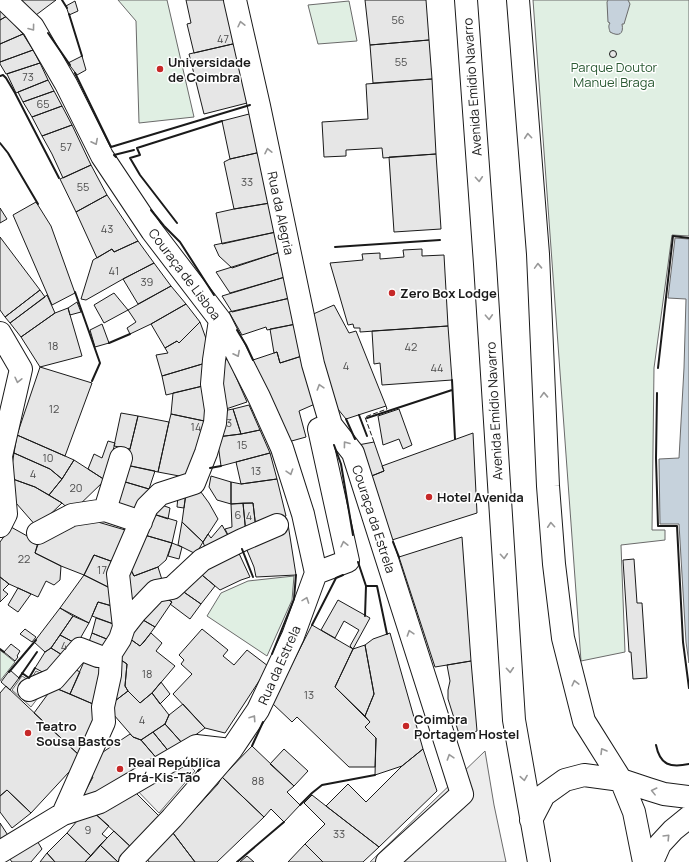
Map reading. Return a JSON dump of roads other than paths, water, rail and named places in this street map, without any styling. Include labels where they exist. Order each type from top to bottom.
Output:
[{"type":"street","name":"Couraça de Lisboa","points":[[5,0],[33,27],[66,84],[102,156],[152,231],[220,320],[259,397],[282,448],[303,514],[316,573]]},
{"type":"street","name":"Rua da Alegria","points":[[235,0],[259,106],[313,364],[331,425]]},
{"type":"street","name":"Avenida Emídio Navarro","points":[[466,0],[485,256],[514,720],[539,862]]},
{"type":"street","points":[[518,0],[538,254],[548,486],[554,564],[563,638],[584,721],[621,780],[634,812],[644,862]]},
{"type":"street","points":[[124,627],[118,574],[147,507],[160,494],[194,483],[206,453],[215,423],[216,410],[212,384],[220,320]]},
{"type":"street","points":[[0,333],[21,369],[1,456],[3,520]]},
{"type":"street","points":[[316,573],[348,561],[319,429],[331,425]]},
{"type":"street","name":"Couraça da Estrela","points":[[331,425],[353,453],[462,794],[387,862]]},
{"type":"street","points":[[106,510],[121,458]]},
{"type":"street","points":[[38,533],[72,515],[106,510],[141,522]]},
{"type":"street","points":[[63,814],[104,722],[103,707],[110,675],[111,653],[120,639],[124,627],[156,591],[172,588],[202,560],[242,540],[277,525]]},
{"type":"street","name":"Rua da Estrela","points":[[130,862],[172,818],[231,750],[258,710],[293,636],[316,573]]},
{"type":"street","points":[[29,690],[54,679],[80,649],[98,656]]},
{"type":"street","points":[[0,852],[63,814],[100,802],[196,746],[231,750]]},
{"type":"street","points":[[531,820],[544,795],[565,780],[584,775],[621,780],[659,792],[689,797]]},
{"type":"street","points":[[652,862],[660,844],[673,830],[689,817]]},
{"type":"place","name":"Universidade de Coimbra","points":[[160,69]]},
{"type":"place","name":"Zero Box Lodge","points":[[392,293]]},
{"type":"place","name":"Hotel Avenida","points":[[429,497]]},
{"type":"place","name":"Coimbra Portagem Hostel","points":[[406,726]]},
{"type":"place","name":"Teatro Sousa Bastos","points":[[28,733]]},
{"type":"place","name":"Real República Prá-Kis-Tão","points":[[120,769]]},
{"type":"park label","name":"Parque Doutor Manuel Braga","points":[[614,74]]}]
